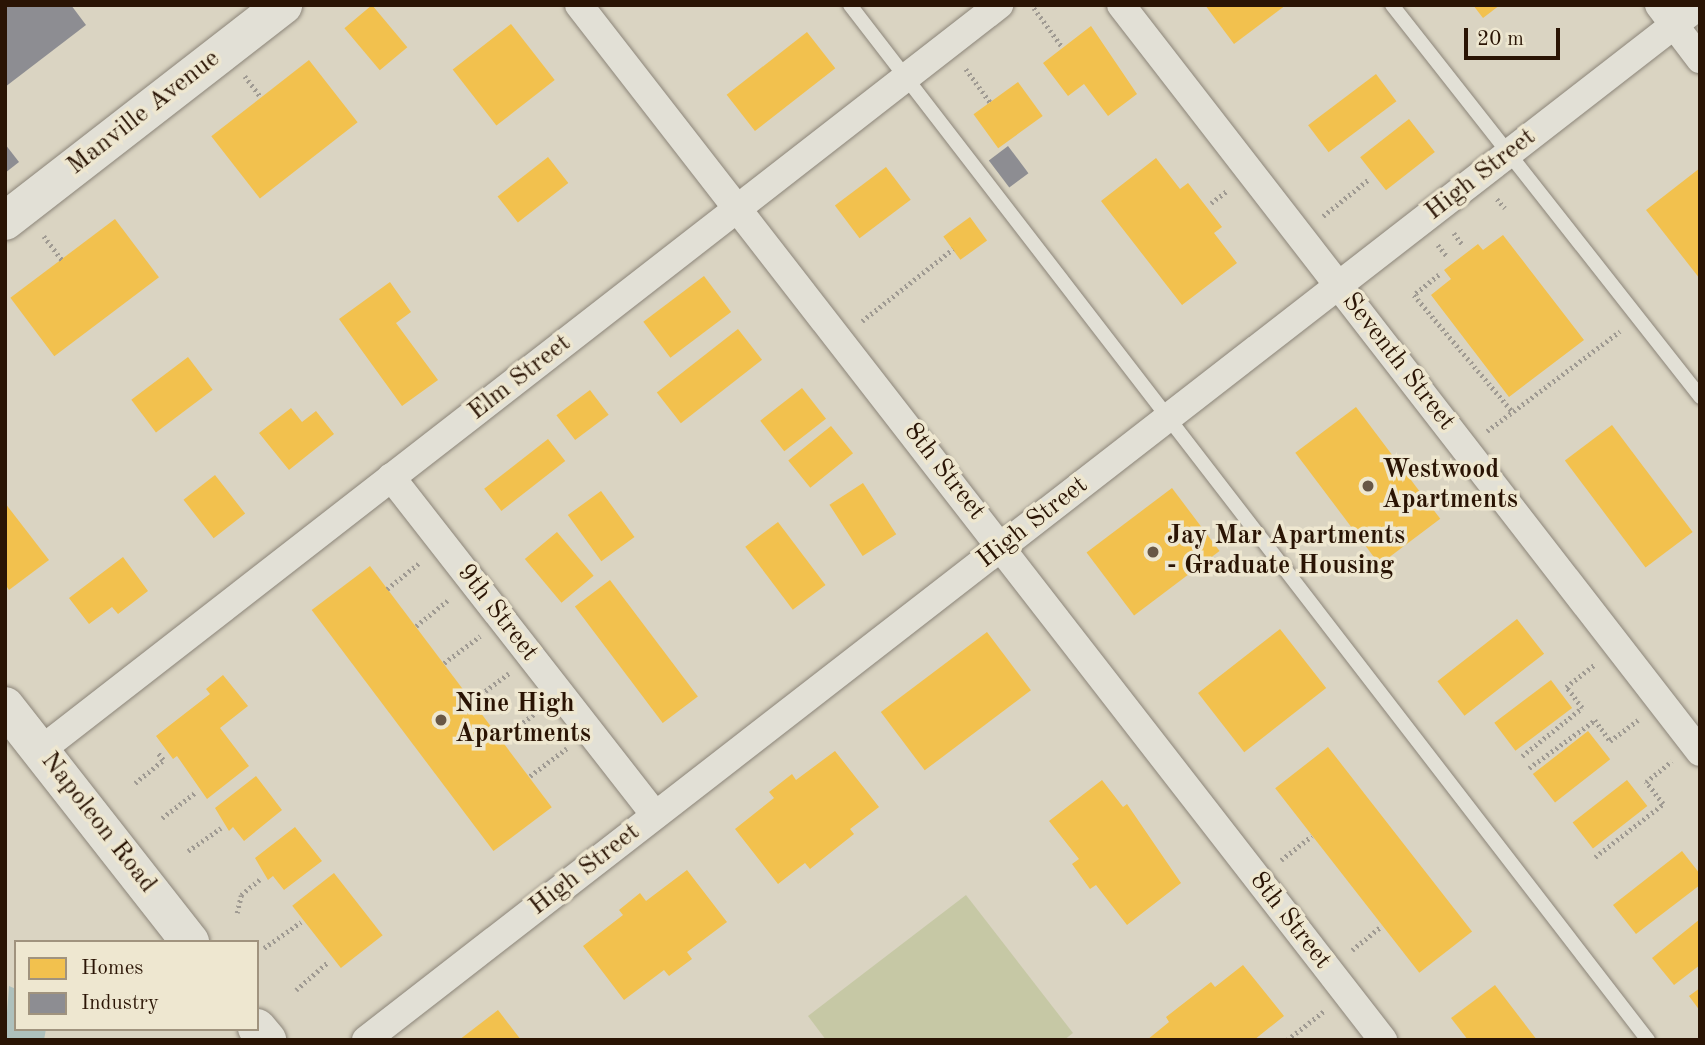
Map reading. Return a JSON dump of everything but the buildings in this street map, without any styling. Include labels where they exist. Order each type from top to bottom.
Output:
[{"type":"street","name":"Manville Avenue","points":[[22,225],[283,5]]},
{"type":"street","name":"8th Street","points":[[579,5],[736,210],[1002,546],[1383,1040]]},
{"type":"street","name":"Elm Street","points":[[41,750],[999,5]]},
{"type":"street","name":"Seventh Street","points":[[1121,5],[1700,752]]},
{"type":"street","name":"High Street","points":[[366,1040],[1508,154],[1667,15],[1700,5]]},
{"type":"street","points":[[1667,15],[1700,59]]},
{"type":"street","name":"9th Street","points":[[391,477],[655,815]]},
{"type":"street","name":"Napoleon Road","points":[[5,706],[188,940]]},
{"type":"lane","points":[[850,5],[1648,1040]]},
{"type":"lane","points":[[1392,5],[1700,397]]},
{"type":"path","points":[[1034,8],[1063,48]]},
{"type":"path","points":[[962,62],[990,102]]},
{"type":"path","points":[[242,73],[261,97]]},
{"type":"path","points":[[1320,218],[1369,179]]},
{"type":"path","points":[[1210,203],[1225,192]]},
{"type":"path","points":[[1496,199],[1505,208]]},
{"type":"path","points":[[22,225],[62,260]]},
{"type":"path","points":[[1453,233],[1462,244]]},
{"type":"path","points":[[1438,245],[1447,256]]},
{"type":"path","points":[[839,340],[953,249]]},
{"type":"path","points":[[1439,275],[1414,295],[1513,412]]},
{"type":"path","points":[[1486,432],[1637,318]]},
{"type":"path","points":[[387,589],[423,560]]},
{"type":"path","points":[[416,626],[452,597]]},
{"type":"path","points":[[444,663],[481,635]]},
{"type":"path","points":[[1521,756],[1582,708],[1566,687],[1598,663]]},
{"type":"path","points":[[472,701],[510,673]]},
{"type":"path","points":[[501,739],[539,710]]},
{"type":"path","points":[[1530,768],[1595,720],[1610,741],[1641,718]]},
{"type":"path","points":[[530,776],[567,747]]},
{"type":"path","points":[[135,783],[163,761],[158,752]]},
{"type":"path","points":[[1595,858],[1663,804],[1646,782],[1673,761]]},
{"type":"path","points":[[162,818],[196,792]]},
{"type":"path","points":[[188,851],[221,828]]},
{"type":"path","points":[[1280,860],[1312,836]]},
{"type":"path","points":[[237,914],[241,895],[261,878]]},
{"type":"path","points":[[264,948],[301,922]]},
{"type":"path","points":[[1351,951],[1382,926]]},
{"type":"path","points":[[296,989],[327,963]]},
{"type":"path","points":[[1287,1040],[1327,1008]]},
{"type":"green space","points":[[966,895],[1073,1033],[1064,1040],[826,1040],[808,1016]]},
{"type":"shaded area","points":[[9,986],[14,988],[14,1031],[46,1031],[44,1040],[5,1040]]},
{"type":"place","name":"Westwood Apartments","points":[[1368,486]]},
{"type":"place","name":"Jay Mar Apartments - Graduate Housing","points":[[1153,552]]},
{"type":"place","name":"Nine High Apartments","points":[[441,720]]}]
